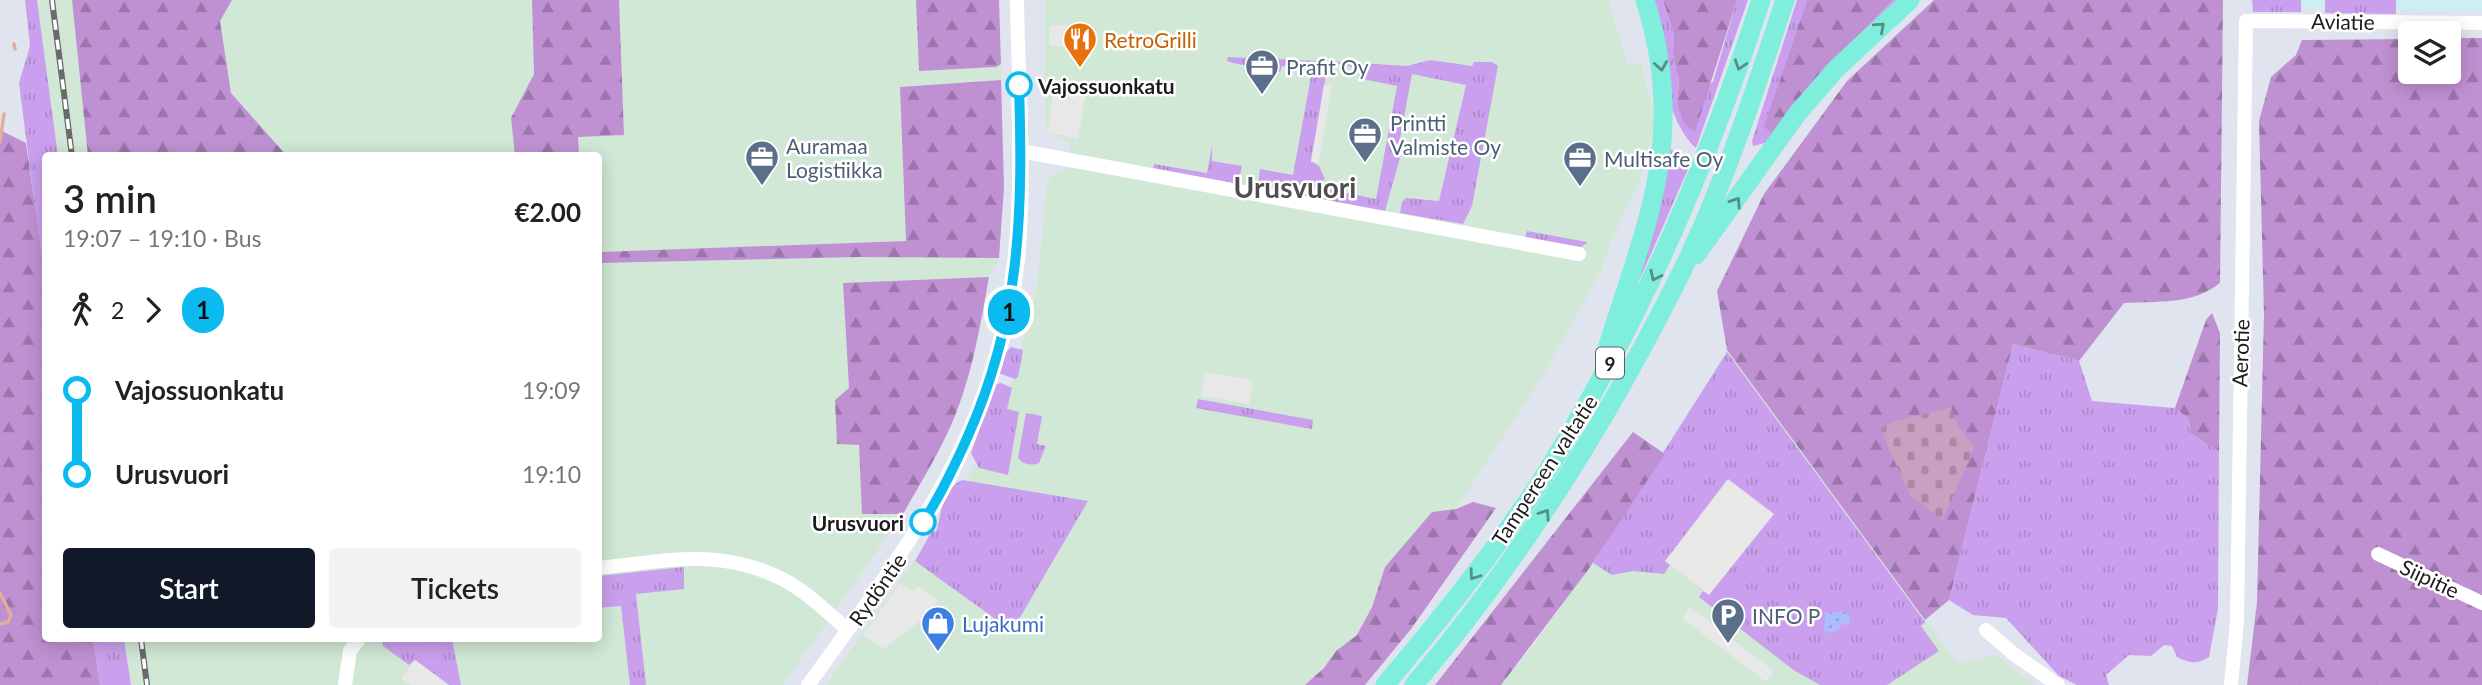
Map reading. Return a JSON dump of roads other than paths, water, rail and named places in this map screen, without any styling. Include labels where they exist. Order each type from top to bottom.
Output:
[{"type":"highway","points":[[1594,392],[1650,213],[1663,150],[1665,96],[1662,70],[1645,0]]},
{"type":"highway","name":"Tampereen valtatie","points":[[1385,685],[1453,604],[1503,535],[1594,392],[1678,226],[1728,102],[1761,0]]},
{"type":"highway","name":"Tampereen valtatie","points":[[1414,685],[1468,622],[1567,481],[1680,276],[1749,109],[1785,0]]},
{"type":"highway","points":[[1680,276],[1730,212],[1797,114],[1836,69],[1910,0]]},
{"type":"street","name":"Rydöntie","points":[[808,685],[926,517],[961,452],[988,389],[1013,296],[1019,235],[1021,151],[1017,0]]},
{"type":"street","name":"Aviatie","points":[[2246,21],[2482,23]]},
{"type":"street","name":"Aerotie","points":[[2231,685],[2237,622],[2246,21]]},
{"type":"street","points":[[1021,151],[1579,254]]},
{"type":"street","name":"Siipitie","points":[[2378,554],[2482,603]]},
{"type":"street","points":[[602,568],[690,558],[723,558],[751,565],[786,581],[848,630]]},
{"type":"street","points":[[1986,630],[2015,656],[2057,685]]},
{"type":"street","points":[[345,685],[350,652],[357,642]]},
{"type":"waterway","points":[[14,44],[15,49]]},
{"type":"waterway","points":[[0,142],[4,114]]},
{"type":"waterway","points":[[0,593],[11,615],[8,622],[0,624]]},
{"type":"railway","points":[[52,0],[71,152]]},
{"type":"railway","points":[[141,642],[147,685]]},
{"type":"place","name":"RetroGrilli","points":[[1080,69]]},
{"type":"place","name":"Vajossuonkatu","points":[[1019,85]]},
{"type":"place","name":"Prafit Oy","points":[[1262,96]]},
{"type":"place","name":"Printti Valmiste Oy","points":[[1365,164]]},
{"type":"place","name":"Auramaa Logistiikka","points":[[762,187]]},
{"type":"place","name":"Multisafe Oy","points":[[1580,188]]},
{"type":"place","name":"Urusvuori","points":[[923,522]]},
{"type":"place","name":"INFO P","points":[[1728,645]]},
{"type":"place","name":"Lujakumi","points":[[938,653]]},
{"type":"district","name":"Urusvuori","points":[[1295,187]]}]
